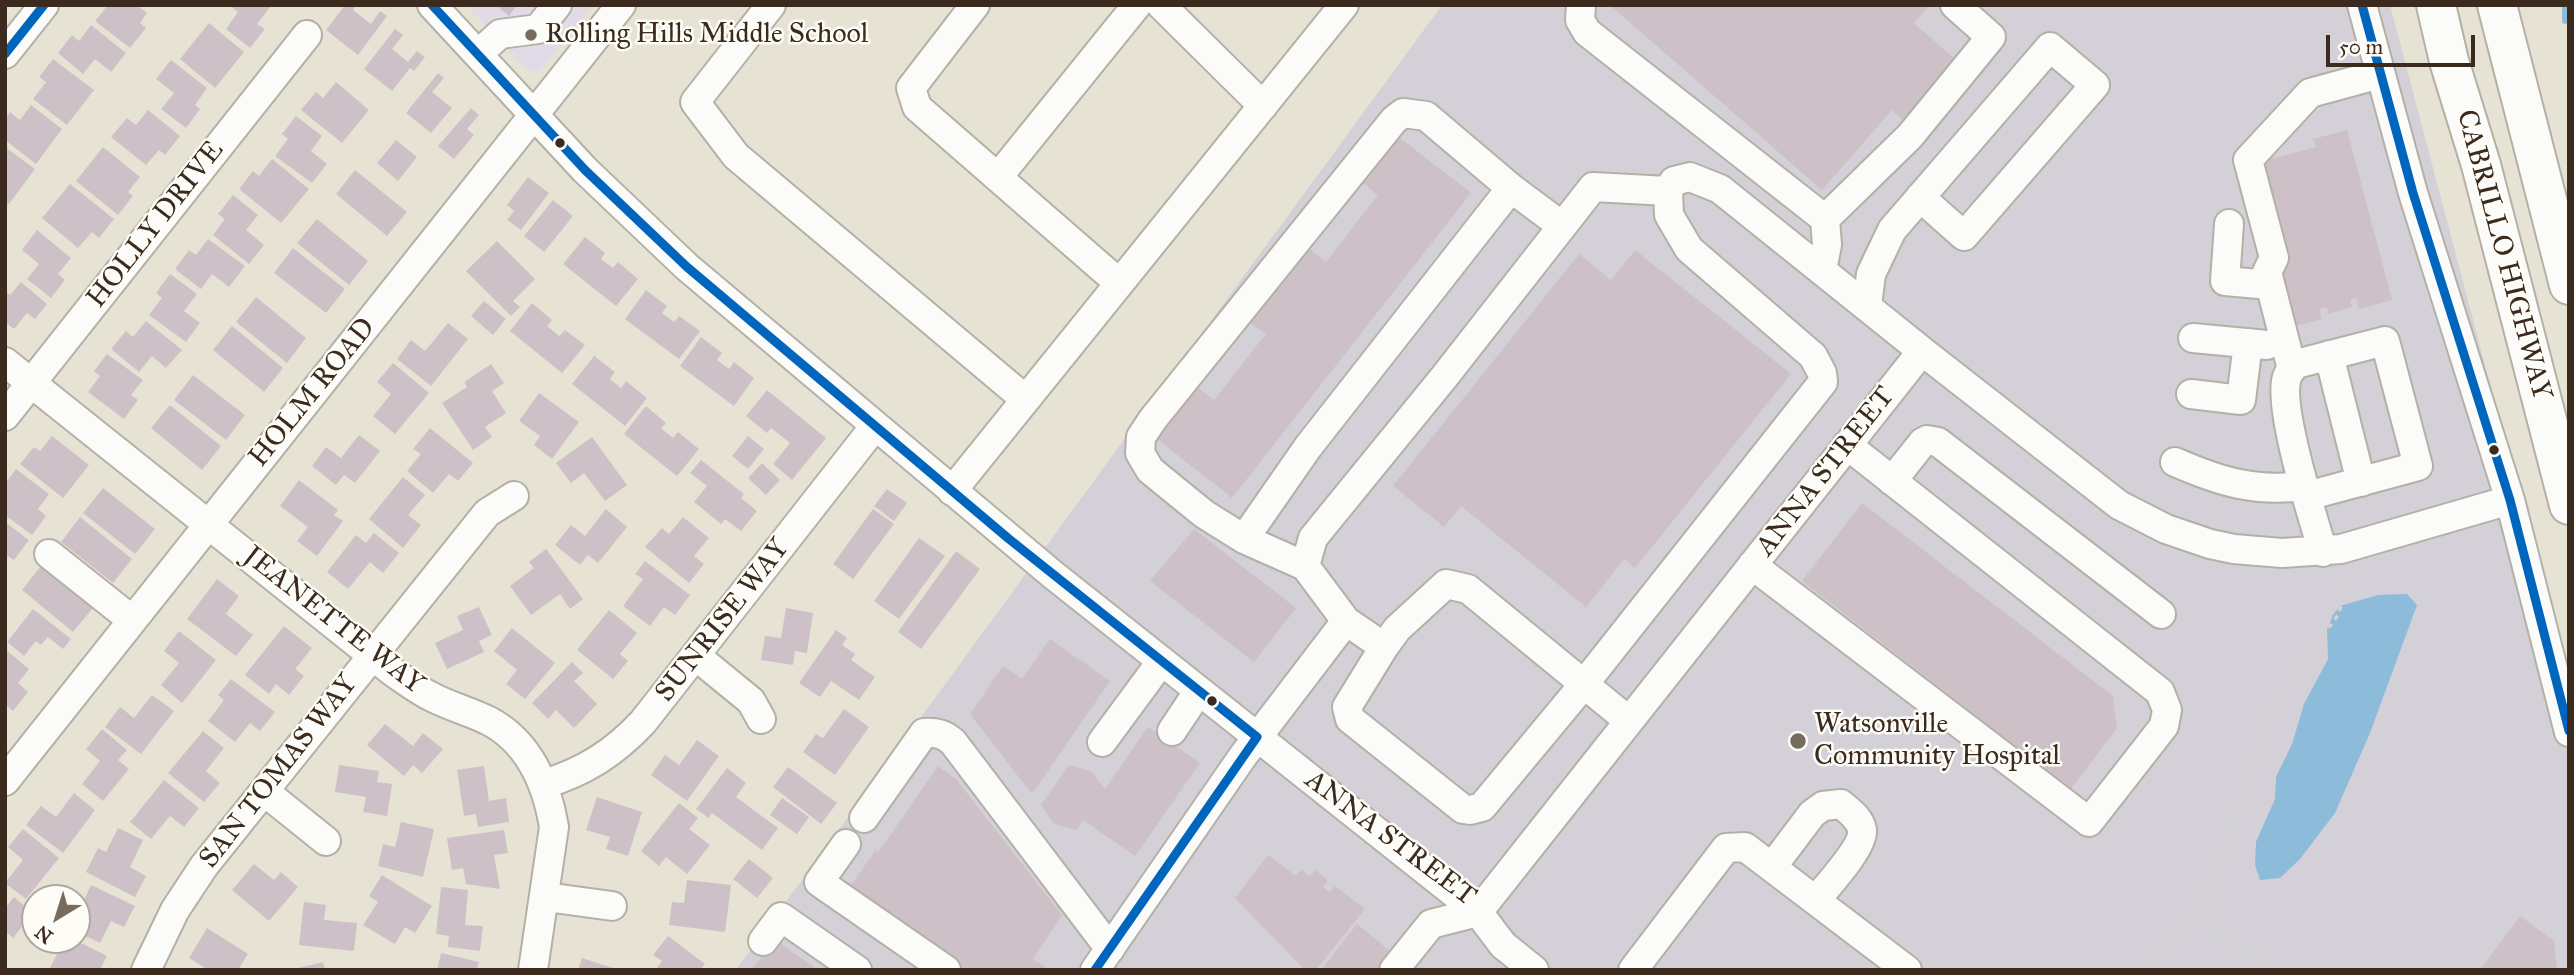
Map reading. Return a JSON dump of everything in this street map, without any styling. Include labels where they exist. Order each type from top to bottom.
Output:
[{"type":"highway","points":[[2420,5],[2444,95],[2456,123],[2481,165]]},
{"type":"highway","name":"CABRILLO HIGHWAY","points":[[2436,5],[2449,61],[2481,165],[2569,505]]},
{"type":"highway","name":"CABRILLO HIGHWAY","points":[[2497,5],[2569,285]]},
{"type":"street","points":[[5,54],[44,5]]},
{"type":"street","name":"ANNA STREET","points":[[432,5],[605,189],[663,245],[952,491],[1198,692],[1478,912],[1922,351]]},
{"type":"street","points":[[478,54],[500,34],[538,29],[557,5]]},
{"type":"street","name":"HOLM ROAD","points":[[5,781],[621,5]]},
{"type":"street","points":[[771,5],[695,102],[736,156],[1025,399]]},
{"type":"street","points":[[975,5],[911,88],[917,107],[1119,283]]},
{"type":"street","points":[[998,177],[1137,5]]},
{"type":"street","points":[[1161,5],[1263,106]]},
{"type":"street","points":[[952,491],[1344,5]]},
{"type":"street","points":[[1581,5],[1580,20],[1587,32],[1825,219],[1827,245],[1822,270]]},
{"type":"street","points":[[1825,219],[1910,136],[1991,37],[1955,5]]},
{"type":"street","points":[[2358,6],[2413,193],[2510,500],[2569,732]]},
{"type":"street","name":"HOLLY DRIVE","points":[[5,416],[307,35]]},
{"type":"street","points":[[1867,306],[1871,274],[1892,230],[1920,197],[2050,47],[2095,85],[1964,236],[1920,197]]},
{"type":"street","points":[[2332,550],[2306,491],[2285,408],[2289,358],[2267,272],[2274,258],[2248,160],[2310,93],[2380,74]]},
{"type":"street","points":[[1384,647],[1346,621],[1305,566],[1244,539],[1204,514],[1150,470],[1140,453],[1141,437],[1394,120],[1403,113],[1426,116],[1511,188],[1562,226]]},
{"type":"street","points":[[1629,721],[1584,684],[1468,589],[1446,584],[1396,629],[1347,707],[1350,719],[1463,809],[1482,807],[1584,684],[1823,382],[1822,373],[1813,356],[1689,249],[1669,215],[1668,191],[1674,181],[1690,177],[1720,189],[2093,487],[2143,519],[2189,538],[2234,549],[2282,553],[2332,550],[2510,500]]},
{"type":"street","points":[[1305,566],[1313,538],[1593,187],[1668,191]]},
{"type":"street","points":[[1244,539],[1308,447],[1511,188]]},
{"type":"street","points":[[2229,224],[2225,281],[2270,285]]},
{"type":"street","points":[[2175,462],[2216,479],[2254,488],[2306,491],[2361,482],[2418,466],[2385,341],[2296,364],[2289,358],[2248,343],[2193,338]]},
{"type":"street","points":[[2191,394],[2242,400],[2248,343]]},
{"type":"street","points":[[2329,355],[2361,482]]},
{"type":"street","name":"JEANETTE WAY","points":[[5,362],[418,690],[491,722],[521,747],[544,784],[554,827],[546,897],[533,970]]},
{"type":"street","name":"SUNRISE WAY","points":[[544,784],[589,767],[616,749],[643,722],[875,426]]},
{"type":"street","points":[[1892,481],[1923,442],[1938,442],[2161,614]]},
{"type":"street","points":[[1752,565],[2089,821],[2164,726],[2167,710],[2160,692],[1847,445]]},
{"type":"street","name":"SAN TOMAS WAY","points":[[146,970],[187,889],[487,513],[514,496]]},
{"type":"street","points":[[49,554],[132,620]]},
{"type":"street","points":[[864,818],[924,733],[945,735],[953,742],[1103,963],[1257,737],[1346,621]]},
{"type":"street","points":[[696,656],[751,701],[761,719]]},
{"type":"street","points":[[1102,743],[1161,662]]},
{"type":"street","points":[[1172,732],[1198,692]]},
{"type":"street","points":[[265,792],[326,841]]},
{"type":"street","points":[[1772,867],[1812,814],[1823,806],[1841,804],[1856,817],[1862,831],[1857,847],[1816,900]]},
{"type":"street","points":[[846,844],[820,882],[946,970]]},
{"type":"street","points":[[1633,970],[1726,848],[1745,847],[1907,970]]},
{"type":"street","points":[[546,897],[612,906]]},
{"type":"street","points":[[1394,970],[1431,924],[1478,912],[1503,945],[1535,970]]},
{"type":"street","points":[[763,941],[781,917],[857,970]]},
{"type":"path","points":[[2139,970],[2141,965],[2200,915],[2247,791],[2277,700],[2338,615],[2348,586],[2332,550]]},
{"type":"path","points":[[2200,915],[2269,970]]},
{"type":"shaded area","name":"Rolling Hills Middle School","points":[[466,5],[593,5],[548,63],[537,71],[531,71],[521,65]]},
{"type":"shaded area","points":[[1442,5],[2390,5],[2569,683],[2569,970],[736,970]]},
{"type":"water","points":[[2407,594],[2417,605],[2370,733],[2335,813],[2300,859],[2280,878],[2260,880],[2255,865],[2256,842],[2275,799],[2276,777],[2292,744],[2304,704],[2328,659],[2327,630],[2333,615],[2340,606],[2378,595]]},
{"type":"building","points":[[108,5],[137,5],[147,13],[140,23],[146,28],[130,48],[95,21]]},
{"type":"building","points":[[229,5],[270,7],[257,24],[265,29],[250,48],[226,29],[238,12]]},
{"type":"building","points":[[345,5],[356,5],[353,10],[371,24],[380,11],[387,16],[358,55],[326,30]]},
{"type":"building","points":[[496,5],[517,5],[509,16]]},
{"type":"building","points":[[1610,5],[1924,5],[1927,8],[1914,23],[1957,61],[1904,121],[1892,110],[1822,190]]},
{"type":"building","points":[[209,23],[244,52],[215,88],[180,59]]},
{"type":"building","points":[[91,25],[126,53],[111,72],[95,59],[83,74],[58,53],[72,35],[79,41]]},
{"type":"building","points":[[395,29],[403,35],[392,49],[408,62],[417,51],[425,57],[414,71],[410,68],[392,91],[364,69]]},
{"type":"building","points":[[53,59],[94,90],[67,125],[33,99],[46,82],[39,77]]},
{"type":"building","points":[[171,60],[207,88],[195,105],[200,109],[186,128],[161,109],[174,93],[156,79]]},
{"type":"building","points":[[438,73],[444,78],[432,92],[452,108],[431,133],[406,113]]},
{"type":"building","points":[[336,82],[369,110],[342,143],[301,110],[316,92],[323,98]]},
{"type":"building","points":[[31,105],[62,129],[36,164],[5,140],[5,119],[10,112],[20,120]]},
{"type":"building","points":[[471,108],[479,115],[467,129],[474,135],[454,159],[438,146]]},
{"type":"building","points":[[148,110],[180,136],[165,155],[159,150],[146,165],[111,137],[127,118],[136,125]]},
{"type":"building","points":[[296,116],[322,136],[311,151],[327,164],[312,183],[275,156],[288,139],[282,134]]},
{"type":"building","points":[[2347,130],[2392,300],[2359,309],[2356,298],[2350,300],[2352,307],[2328,314],[2327,307],[2319,309],[2322,319],[2288,328],[2255,163],[2316,147],[2313,139]]},
{"type":"building","points":[[1399,137],[1471,193],[1232,498],[1156,438],[1196,386],[1214,400],[1266,334],[1249,322],[1307,247],[1326,262],[1378,195],[1363,183]]},
{"type":"building","points":[[396,140],[417,157],[398,181],[377,163]]},
{"type":"building","points":[[5,147],[35,169],[9,204],[5,202]]},
{"type":"building","points":[[103,147],[140,177],[128,192],[133,196],[118,215],[76,181]]},
{"type":"building","points":[[272,159],[309,189],[281,223],[239,189],[253,171],[259,176]]},
{"type":"building","points":[[355,170],[407,212],[387,236],[336,194]]},
{"type":"building","points":[[528,177],[549,193],[521,230],[507,220],[514,211],[507,205]]},
{"type":"building","points":[[70,184],[114,219],[99,238],[92,232],[78,248],[42,218]]},
{"type":"building","points":[[233,195],[258,215],[246,230],[264,245],[249,264],[213,235],[225,219],[218,214]]},
{"type":"building","points":[[553,200],[573,216],[544,252],[524,236]]},
{"type":"building","points":[[317,219],[368,261],[349,285],[297,243]]},
{"type":"building","points":[[37,230],[71,258],[58,274],[65,280],[51,298],[27,279],[39,264],[22,250]]},
{"type":"building","points":[[585,237],[605,253],[601,259],[613,268],[618,262],[638,279],[616,306],[563,264]]},
{"type":"building","points":[[208,239],[245,266],[229,287],[212,274],[201,289],[175,269],[189,250],[196,255]]},
{"type":"building","points":[[497,241],[535,279],[513,301],[520,307],[511,316],[466,271]]},
{"type":"building","points":[[293,248],[345,289],[326,313],[274,273]]},
{"type":"building","points":[[1635,250],[1791,374],[1635,568],[1624,559],[1586,607],[1461,506],[1444,527],[1393,486],[1579,254],[1611,280]]},
{"type":"building","points":[[170,274],[197,294],[184,311],[200,323],[186,342],[149,315],[162,298],[156,293]]},
{"type":"building","points":[[21,282],[47,304],[35,319],[27,313],[14,329],[5,322],[5,291],[10,295]]},
{"type":"building","points":[[646,290],[667,306],[662,313],[674,322],[679,316],[700,331],[679,359],[625,319]]},
{"type":"building","points":[[256,297],[306,338],[287,363],[236,322]]},
{"type":"building","points":[[484,301],[506,319],[493,335],[471,316]]},
{"type":"building","points":[[532,303],[552,320],[547,326],[559,336],[565,330],[585,345],[562,373],[510,331]]},
{"type":"building","points":[[146,321],[182,350],[166,368],[152,356],[139,372],[111,349],[126,331],[133,337]]},
{"type":"building","points":[[448,323],[468,339],[431,386],[397,359],[411,340],[425,351]]},
{"type":"building","points":[[232,326],[283,368],[264,392],[213,350]]},
{"type":"building","points":[[701,337],[722,353],[717,360],[729,369],[734,362],[754,378],[734,406],[680,366]]},
{"type":"building","points":[[107,354],[143,380],[131,395],[138,400],[124,419],[88,392],[100,376],[94,371]]},
{"type":"building","points":[[594,356],[615,372],[610,379],[621,388],[626,381],[647,398],[625,426],[572,384]]},
{"type":"building","points":[[393,363],[429,393],[395,434],[373,416],[391,394],[377,382]]},
{"type":"building","points":[[491,364],[504,383],[492,391],[506,413],[485,427],[492,437],[473,450],[442,403],[467,387],[464,382]]},
{"type":"building","points":[[193,375],[245,415],[226,440],[174,400]]},
{"type":"building","points":[[767,390],[826,438],[792,480],[773,464],[790,443],[771,428],[767,433],[746,416]]},
{"type":"building","points":[[539,393],[579,422],[552,459],[534,445],[540,436],[519,421]]},
{"type":"building","points":[[170,405],[221,446],[202,470],[151,428]]},
{"type":"building","points":[[646,406],[666,423],[661,428],[673,438],[678,432],[699,449],[677,476],[624,434]]},
{"type":"building","points":[[430,428],[473,463],[458,481],[449,474],[433,493],[407,471],[421,454],[413,449]]},
{"type":"building","points":[[359,435],[380,451],[355,483],[344,475],[336,485],[312,466],[326,447],[341,458]]},
{"type":"building","points":[[52,436],[89,465],[63,498],[20,464],[34,447],[40,451]]},
{"type":"building","points":[[748,436],[764,449],[748,469],[732,456]]},
{"type":"building","points":[[592,437],[627,485],[605,501],[584,473],[571,483],[556,463]]},
{"type":"building","points":[[701,460],[744,494],[741,498],[757,511],[741,531],[725,519],[721,524],[694,502],[707,486],[690,473]]},
{"type":"building","points":[[762,463],[780,480],[766,495],[748,478]]},
{"type":"building","points":[[16,469],[49,494],[38,509],[46,516],[32,535],[5,515],[5,484]]},
{"type":"building","points":[[403,477],[425,495],[408,515],[421,525],[403,548],[369,519]]},
{"type":"building","points":[[299,480],[338,510],[334,515],[343,521],[317,556],[297,541],[308,527],[280,506]]},
{"type":"building","points":[[103,488],[155,529],[135,554],[83,513]]},
{"type":"building","points":[[887,489],[907,503],[894,521],[874,506]]},
{"type":"building","points":[[1862,503],[2113,696],[2117,728],[2071,789],[1802,581]]},
{"type":"building","points":[[606,509],[627,527],[598,563],[588,555],[580,565],[555,545],[571,525],[585,536]]},
{"type":"building","points":[[873,509],[894,524],[853,579],[833,564]]},
{"type":"building","points":[[80,517],[132,559],[113,583],[61,542]]},
{"type":"building","points":[[683,517],[709,538],[694,556],[704,564],[689,583],[645,547],[662,528],[669,534]]},
{"type":"building","points":[[5,522],[29,540],[14,560],[5,554]]},
{"type":"building","points":[[1194,529],[1296,608],[1254,662],[1150,581]]},
{"type":"building","points":[[374,533],[399,553],[383,573],[370,562],[348,589],[327,572],[356,535],[366,543]]},
{"type":"building","points":[[919,538],[945,556],[899,619],[874,601]]},
{"type":"building","points":[[546,549],[583,599],[570,609],[560,594],[531,615],[510,586],[534,568],[529,562]]},
{"type":"building","points":[[956,551],[980,569],[921,649],[898,632]]},
{"type":"building","points":[[645,561],[690,595],[675,615],[664,607],[650,626],[623,606],[643,579],[635,574]]},
{"type":"building","points":[[41,566],[93,608],[73,632],[22,590]]},
{"type":"building","points":[[217,579],[239,596],[226,614],[253,635],[236,656],[187,619]]},
{"type":"building","points":[[479,607],[492,635],[479,641],[484,652],[447,669],[435,643],[463,630],[457,616]]},
{"type":"building","points":[[786,608],[813,613],[807,653],[795,651],[793,665],[761,660],[765,636],[781,638]]},
{"type":"building","points":[[33,609],[71,639],[63,649],[48,637],[41,645],[36,641],[24,656],[7,642]]},
{"type":"building","points":[[609,610],[637,633],[620,654],[628,661],[613,679],[577,650]]},
{"type":"building","points":[[284,626],[312,648],[295,669],[304,676],[289,695],[276,684],[269,694],[245,675]]},
{"type":"building","points":[[512,628],[555,663],[525,699],[506,684],[517,670],[494,651]]},
{"type":"building","points":[[836,630],[847,638],[842,645],[855,654],[851,660],[875,677],[859,700],[831,681],[820,697],[799,683]]},
{"type":"building","points":[[179,631],[216,660],[182,703],[161,685],[179,663],[164,651]]},
{"type":"building","points":[[1050,639],[1110,681],[1032,794],[970,714],[1003,666],[1022,679]]},
{"type":"building","points":[[5,649],[29,669],[18,683],[28,692],[13,711],[5,704]]},
{"type":"building","points":[[572,662],[583,673],[574,681],[597,704],[574,728],[556,710],[548,719],[532,703]]},
{"type":"building","points":[[231,679],[275,712],[260,731],[250,723],[235,742],[208,721],[224,700],[218,695]]},
{"type":"building","points":[[152,695],[174,711],[141,754],[105,727],[120,707],[134,718]]},
{"type":"building","points":[[844,709],[869,727],[835,775],[803,752],[816,734],[823,738]]},
{"type":"building","points":[[385,724],[413,746],[423,733],[443,749],[422,773],[413,765],[404,776],[367,745]]},
{"type":"building","points":[[1148,727],[1200,763],[1135,856],[1083,820],[1077,830],[1054,824],[1041,805],[1069,765],[1091,771],[1105,789]]},
{"type":"building","points":[[102,729],[127,750],[118,760],[129,769],[103,801],[82,784],[100,761],[86,749]]},
{"type":"building","points":[[203,731],[224,748],[206,771],[220,783],[204,802],[168,773]]},
{"type":"building","points":[[697,740],[719,756],[687,801],[651,775],[665,755],[679,765]]},
{"type":"building","points":[[339,765],[379,771],[377,782],[392,784],[387,816],[363,812],[366,797],[335,792]]},
{"type":"building","points":[[484,766],[489,801],[506,798],[509,822],[478,827],[476,814],[464,816],[457,770]]},
{"type":"building","points":[[938,766],[956,779],[1062,915],[1033,959],[1046,968],[1044,970],[961,970],[847,891],[875,851],[878,853]]},
{"type":"building","points":[[788,767],[837,803],[821,824],[773,787]]},
{"type":"building","points":[[727,768],[746,783],[736,797],[778,828],[762,850],[712,813],[709,818],[696,809]]},
{"type":"building","points":[[164,780],[199,808],[184,827],[170,816],[151,839],[130,822]]},
{"type":"building","points":[[74,793],[95,810],[63,853],[26,825],[41,806],[56,817]]},
{"type":"building","points":[[597,797],[642,812],[628,856],[606,849],[610,837],[586,830]]},
{"type":"building","points":[[782,798],[809,817],[797,834],[770,815]]},
{"type":"building","points":[[679,803],[698,818],[689,829],[710,845],[687,874],[666,857],[659,866],[641,851]]},
{"type":"building","points":[[401,822],[434,829],[423,877],[378,866],[383,844],[395,847]]},
{"type":"building","points":[[118,828],[143,840],[130,867],[146,876],[135,897],[86,872],[98,848],[106,852]]},
{"type":"building","points":[[23,829],[59,858],[38,884],[21,884],[21,895],[5,883],[23,860],[8,847]]},
{"type":"building","points":[[504,830],[508,853],[494,855],[500,889],[466,884],[463,868],[452,870],[447,838]]},
{"type":"building","points":[[1268,855],[1296,876],[1301,870],[1310,876],[1315,870],[1328,880],[1323,887],[1330,892],[1335,886],[1365,909],[1316,970],[1305,970],[1235,898]]},
{"type":"building","points":[[749,859],[773,878],[757,898],[733,879]]},
{"type":"building","points":[[254,864],[274,880],[281,872],[298,887],[269,921],[232,890]]},
{"type":"building","points":[[382,875],[432,906],[415,933],[405,927],[395,944],[363,925],[378,902],[369,896]]},
{"type":"building","points":[[687,880],[731,885],[725,932],[669,925],[672,902],[684,903]]},
{"type":"building","points":[[91,885],[135,906],[124,927],[111,921],[100,943],[91,939]]},
{"type":"building","points":[[441,887],[468,890],[465,925],[483,926],[480,951],[448,947],[449,936],[436,934]]},
{"type":"building","points":[[14,897],[21,903],[21,928],[13,938],[5,931],[5,908]]},
{"type":"building","points":[[304,902],[326,905],[324,920],[357,923],[354,951],[299,945]]},
{"type":"building","points":[[2520,916],[2554,941],[2557,970],[2480,970]]},
{"type":"building","points":[[1357,924],[1396,956],[1385,970],[1321,970]]},
{"type":"building","points":[[207,928],[248,954],[238,970],[208,970],[189,958]]},
{"type":"building","points":[[668,936],[705,964],[700,970],[655,970],[662,961],[653,955]]},
{"type":"building","points":[[774,939],[818,970],[752,970]]},
{"type":"building","points":[[91,948],[107,956],[100,970],[49,970],[57,954],[91,954]]},
{"type":"building","points":[[441,953],[479,962],[477,970],[437,970]]},
{"type":"building","points":[[582,958],[616,969],[616,970],[578,970]]},
{"type":"building","points":[[323,962],[325,970],[294,969]]},
{"type":"waterway","points":[[2565,5],[2565,21]]},
{"type":"transit line","points":[[5,54],[44,5]]},
{"type":"transit line","points":[[432,5],[585,170],[687,267],[1009,539],[1257,737],[1095,970]]},
{"type":"transit line","points":[[2362,5],[2413,193],[2510,500],[2569,731]]},
{"type":"place","name":"Rolling Hills Middle School","points":[[531,35]]},
{"type":"place","name":"Watsonville Community Hospital","points":[[1798,741]]}]
